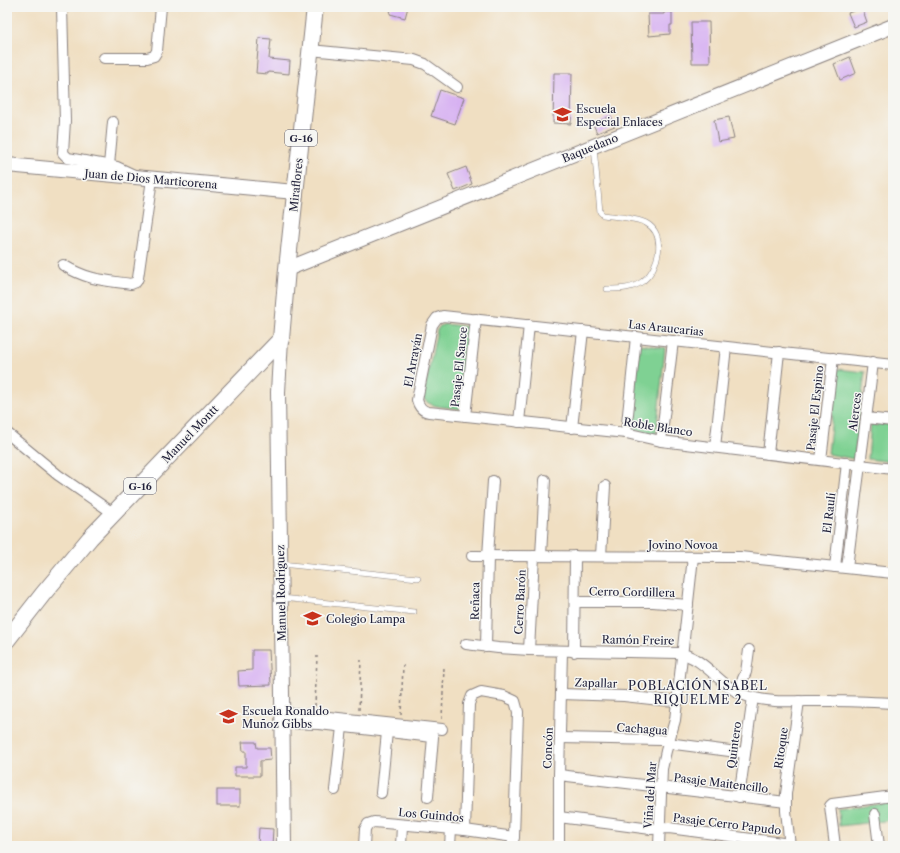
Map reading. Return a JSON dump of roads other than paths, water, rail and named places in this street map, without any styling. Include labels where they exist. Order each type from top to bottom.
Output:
[{"type":"main road","name":"Miraflores","points":[[281,339],[315,7]]},
{"type":"main road","name":"Manuel Montt","points":[[7,640],[63,570],[113,513],[281,339]]},
{"type":"street","points":[[62,7],[65,121],[63,153],[68,158],[109,165],[125,170],[137,177]]},
{"type":"street","points":[[104,58],[150,58],[154,56],[157,51],[160,7]]},
{"type":"street","name":"Baquedano","points":[[287,269],[893,26]]},
{"type":"street","points":[[310,50],[414,60],[425,64],[457,87]]},
{"type":"street","points":[[109,165],[113,122]]},
{"type":"street","name":"Juan de Dios Marticorena","points":[[7,165],[295,192]]},
{"type":"street","points":[[63,265],[77,274],[93,279],[131,284],[136,282],[138,278],[152,179]]},
{"type":"street","name":"Las Araucarias","points":[[437,318],[446,316],[476,319],[893,365]]},
{"type":"street","name":"El Arrayán","points":[[420,407],[418,404],[418,396],[432,325],[437,318]]},
{"type":"street","name":"Pasaje El Sauce","points":[[465,416],[476,319]]},
{"type":"street","points":[[519,422],[530,325]]},
{"type":"street","points":[[572,428],[583,331]]},
{"type":"street","points":[[626,433],[636,337]]},
{"type":"street","name":"Manuel Rodríguez","points":[[281,339],[278,392],[284,846]]},
{"type":"street","points":[[662,441],[673,341]]},
{"type":"street","points":[[715,447],[726,347]]},
{"type":"street","points":[[768,454],[779,352]]},
{"type":"street","name":"Pasaje El Espino","points":[[821,460],[833,358]]},
{"type":"street","name":"Alerces","points":[[860,464],[873,362]]},
{"type":"street","name":"Roble Blanco","points":[[420,407],[429,412],[626,433],[662,441],[893,468]]},
{"type":"street","points":[[866,418],[893,421]]},
{"type":"street","points":[[7,433],[58,476],[113,513]]},
{"type":"street","name":"El Raulí","points":[[835,566],[847,463]]},
{"type":"street","points":[[847,568],[860,464]]},
{"type":"street","name":"Cerro Barón","points":[[529,650],[545,480]]},
{"type":"street","name":"Reñaca","points":[[486,647],[488,556],[493,481]]},
{"type":"street","points":[[601,556],[605,486]]},
{"type":"street","name":"Jovino Novoa","points":[[472,556],[740,557],[893,573]]},
{"type":"street","points":[[574,652],[575,556]]},
{"type":"street","name":"Viña del Mar","points":[[659,846],[664,760],[675,720],[678,701],[693,557]]},
{"type":"street","name":"Cerro Cordillera","points":[[575,602],[653,602],[688,605]]},
{"type":"street","name":"Ramón Freire","points":[[466,644],[486,647],[574,652],[671,652],[683,654],[697,660],[723,684],[737,692],[753,697],[778,701],[832,700],[893,704]]},
{"type":"street","points":[[737,692],[746,672],[749,650]]},
{"type":"street","name":"Concón","points":[[559,846],[562,651]]},
{"type":"street","points":[[465,830],[469,704],[472,696],[481,692],[504,696],[515,701],[518,712],[513,841]]},
{"type":"street","name":"Zapallar","points":[[561,694],[624,696],[678,701]]},
{"type":"street","name":"Quintero","points":[[739,797],[753,697]]},
{"type":"street","name":"Ritoque","points":[[790,845],[786,802],[799,701]]},
{"type":"street","points":[[282,718],[315,716],[442,729]]},
{"type":"street","points":[[282,718],[342,727],[433,737],[428,797]]},
{"type":"street","points":[[335,790],[342,727]]},
{"type":"street","points":[[381,793],[387,732]]},
{"type":"street","name":"Cachagua","points":[[560,738],[661,740],[745,753]]},
{"type":"street","name":"Pasaje Maitencillo","points":[[559,776],[786,802]]},
{"type":"street","points":[[835,846],[830,806],[832,804],[893,796]]},
{"type":"street","points":[[875,814],[879,846]]},
{"type":"street","name":"Pasaje Cerro Papudo","points":[[559,817],[651,829],[669,828],[790,845]]},
{"type":"street","name":"Los Guindos","points":[[364,846],[364,829],[368,824],[374,822],[451,830],[465,830],[513,841]]},
{"type":"street","points":[[401,846],[402,825]]},
{"type":"street","points":[[450,846],[451,830]]},
{"type":"lane","points":[[594,146],[600,212],[603,215],[646,223],[656,234],[659,245],[652,270],[642,282],[627,288],[607,289]]},
{"type":"lane","points":[[280,564],[418,578]]},
{"type":"lane","points":[[281,598],[414,612]]},
{"type":"place","name":"Escuela Especial Enlaces","points":[[563,115]]},
{"type":"place","name":"Colegio Lampa","points":[[313,619]]},
{"type":"place","name":"Escuela Ronaldo Muñoz Gibbs","points":[[229,717]]},
{"type":"district","name":"POBLACIÓN ISABEL RIQUELME 2","points":[[698,693]]}]
